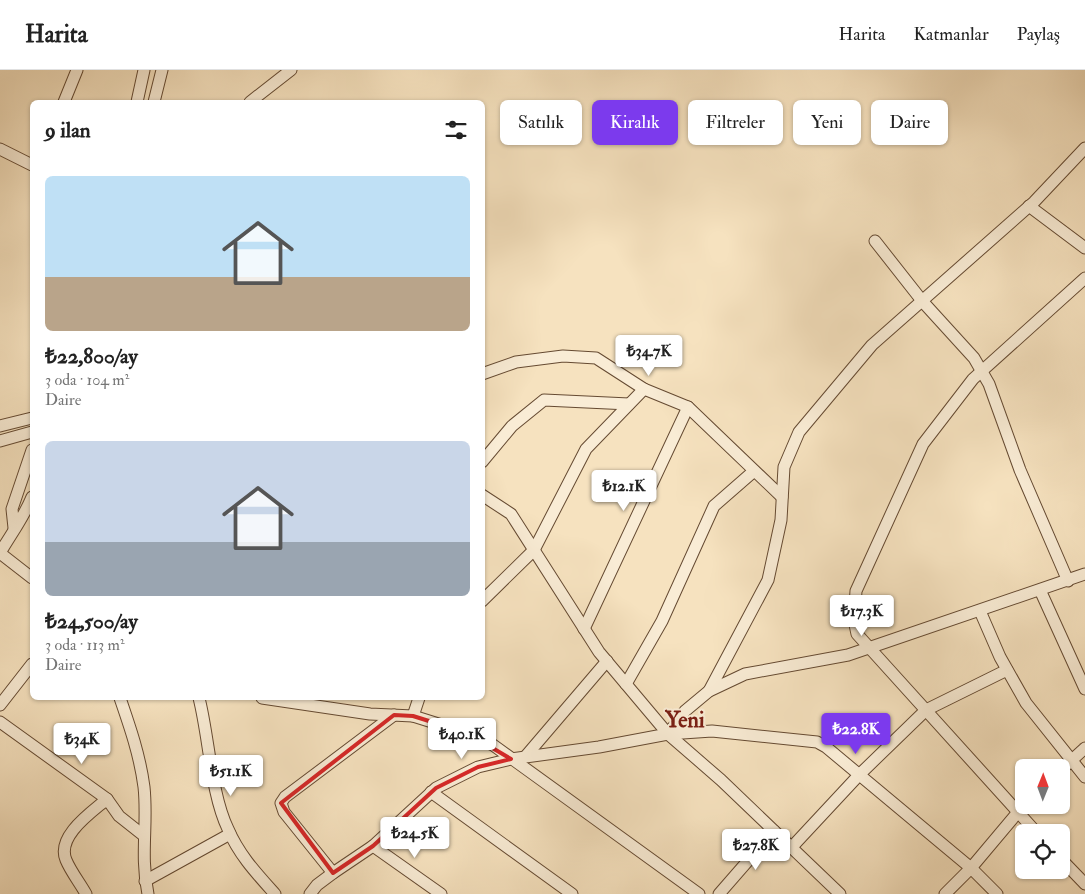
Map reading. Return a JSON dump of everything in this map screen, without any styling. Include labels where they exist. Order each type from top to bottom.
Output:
[{"type":"street","points":[[65,100],[77,70]]},
{"type":"street","points":[[137,100],[144,70]]},
{"type":"street","points":[[154,100],[162,70]]},
{"type":"street","points":[[253,100],[291,70]]},
{"type":"street","points":[[709,691],[768,580],[781,520],[784,468],[799,432],[872,345],[923,302],[1029,206],[1085,148]]},
{"type":"street","points":[[0,149],[30,164]]},
{"type":"street","points":[[1029,206],[1085,248]]},
{"type":"street","points":[[875,241],[923,302],[974,358],[982,370],[989,384],[1020,470],[1068,581]]},
{"type":"street","points":[[1015,803],[926,710],[857,634],[854,620],[856,591],[923,444],[982,370],[1085,278]]},
{"type":"street","points":[[485,373],[516,362],[563,356],[596,358],[644,389],[688,407],[782,497]]},
{"type":"street","points":[[485,598],[534,550],[586,449],[644,389]]},
{"type":"street","points":[[485,458],[512,426],[544,400],[629,404]]},
{"type":"street","points":[[584,629],[688,407]]},
{"type":"street","points":[[0,426],[30,418]]},
{"type":"street","points":[[0,441],[30,433]]},
{"type":"street","points":[[14,528],[12,509],[30,456]]},
{"type":"street","points":[[626,684],[662,621],[714,506],[754,471]]},
{"type":"street","points":[[485,497],[511,514],[584,629],[607,661],[668,734],[840,894]]},
{"type":"street","points":[[30,502],[23,519],[14,528],[0,553],[30,576]]},
{"type":"street","points":[[668,734],[685,711],[709,691],[745,674],[848,655],[1085,574]]},
{"type":"street","points":[[1040,590],[1085,689]]},
{"type":"street","points":[[980,611],[1007,670],[1026,703],[1085,777]]},
{"type":"street","points":[[525,757],[607,661]]},
{"type":"street","points":[[0,705],[30,667]]},
{"type":"street","points":[[791,848],[859,775],[926,710],[1007,670]]},
{"type":"street","points":[[121,700],[137,749],[144,787],[143,835],[145,881],[148,894]]},
{"type":"street","points":[[199,700],[220,808],[230,834],[249,865],[275,894]]},
{"type":"street","points":[[302,700],[322,701],[370,714],[413,716],[467,733],[493,746],[699,894]]},
{"type":"street","points":[[413,716],[418,700]]},
{"type":"street","points":[[332,873],[284,812],[281,803],[285,797],[394,715]]},
{"type":"street","points":[[0,722],[107,799],[119,816],[143,835]]},
{"type":"street","points":[[310,894],[317,885],[332,873],[373,846],[431,792],[478,767],[511,759],[599,747],[668,734],[712,731],[817,742],[826,747],[971,868],[997,894]]},
{"type":"street","points":[[1071,761],[1085,748]]},
{"type":"street","points":[[431,792],[572,894]]},
{"type":"street","points":[[86,894],[65,858],[66,848],[70,835],[85,817],[107,799]]},
{"type":"street","points":[[945,894],[971,868],[1015,814]]},
{"type":"street","points":[[719,894],[774,831]]},
{"type":"street","points":[[145,881],[230,834]]},
{"type":"street","points":[[373,846],[441,894]]},
{"type":"street","points":[[1070,868],[1085,884]]},
{"type":"highlighted area","points":[[394,715],[413,716],[467,733],[511,759],[478,767],[436,788],[373,846],[333,873],[281,803]]},
{"type":"district","name":"Yeni","points":[[685,720]]}]
